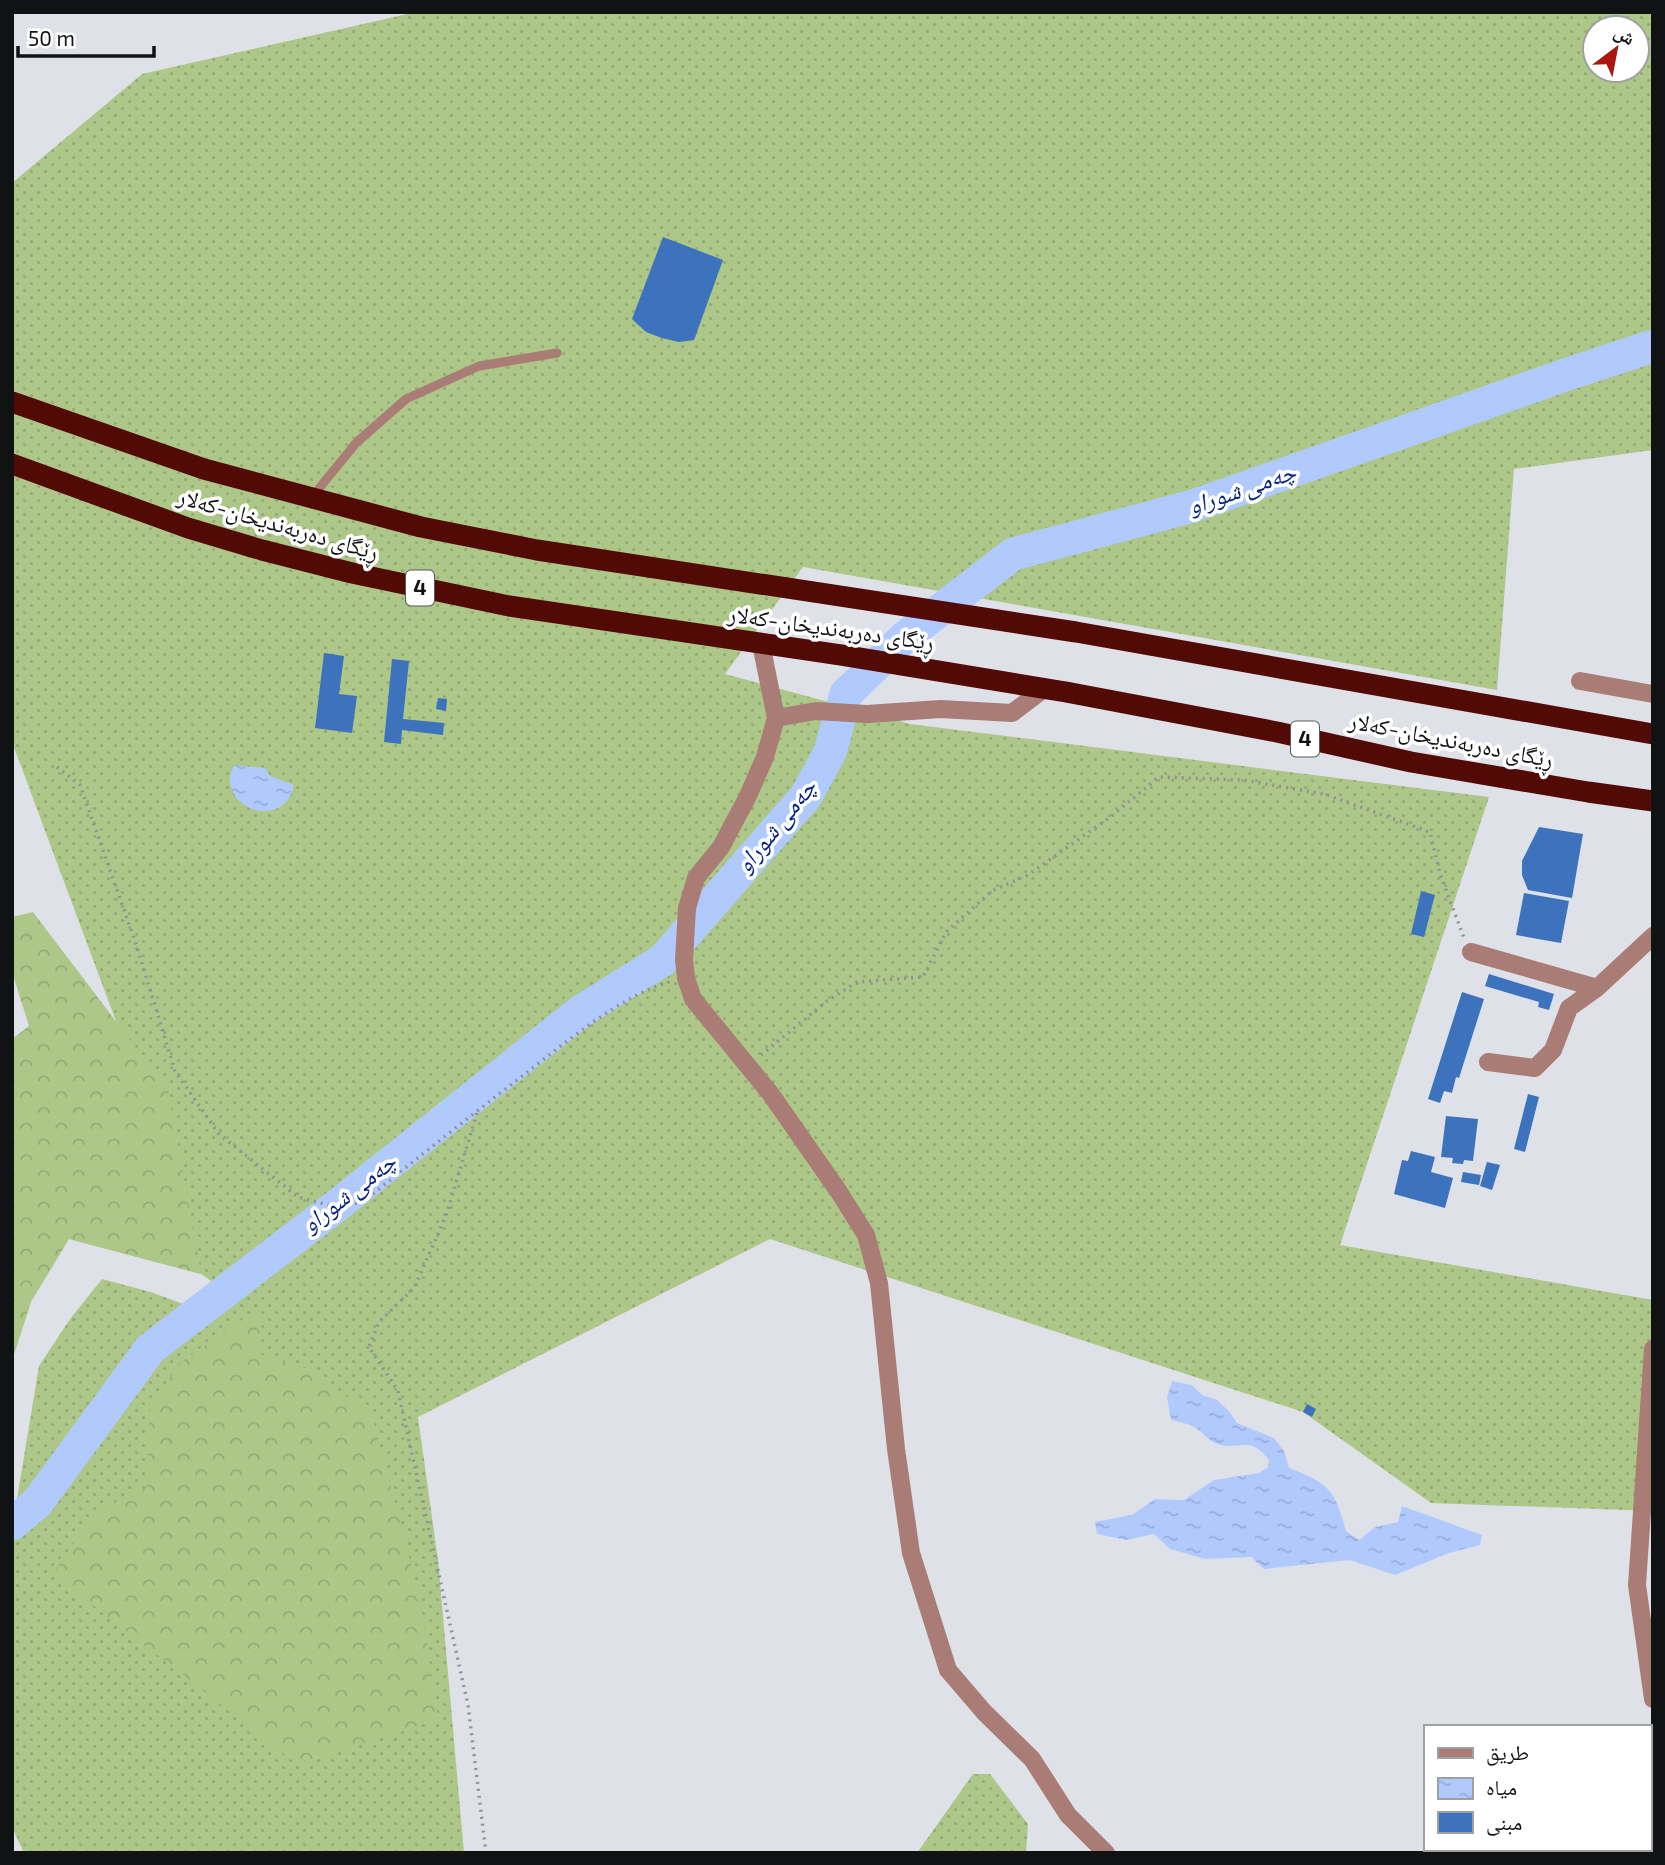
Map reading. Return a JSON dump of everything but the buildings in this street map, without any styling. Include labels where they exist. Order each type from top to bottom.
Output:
[{"type":"highway","name":"ڕێگای دەربەندیخان-کەلار","points":[[12,402],[204,469],[421,527],[537,550],[1076,632],[1653,734]]},
{"type":"highway","name":"ڕێگای دەربەندیخان-کەلار","points":[[12,464],[188,528],[352,573],[509,606],[1045,688],[1277,732],[1411,762],[1653,801]]},
{"type":"street","points":[[761,644],[776,718],[765,757],[747,798],[721,847],[696,878],[687,908],[684,960],[686,978],[693,999],[770,1093],[866,1235],[879,1283],[911,1553],[948,1670],[984,1712],[1032,1759],[1068,1815],[1106,1853]]},
{"type":"street","points":[[1580,681],[1653,694]]},
{"type":"street","points":[[776,718],[816,711],[867,714],[941,709],[1012,713],[1045,688]]},
{"type":"street","points":[[1488,1062],[1535,1068],[1553,1050],[1569,1008],[1597,988],[1653,936]]},
{"type":"street","points":[[1471,952],[1597,988]]},
{"type":"street","points":[[1653,1349],[1637,1585],[1653,1699]]},
{"type":"lane","points":[[311,499],[356,443],[406,399],[479,366],[557,353]]},
{"type":"path","points":[[57,767],[80,785],[137,947],[176,1071],[219,1134],[298,1197],[335,1207],[363,1202],[566,1042],[616,1008],[658,985],[686,978]]},
{"type":"path","points":[[747,1066],[827,1001],[857,982],[923,977],[946,932],[992,891],[1028,875],[1110,818],[1159,777],[1242,780],[1324,794],[1430,832],[1440,874],[1471,952]]},
{"type":"path","points":[[478,1111],[446,1216],[414,1288],[379,1322],[369,1347],[398,1391],[468,1704],[486,1853]]},
{"type":"green space","points":[[416,12],[1653,12],[1653,450],[1514,469],[1497,690],[803,567],[725,674],[910,724],[1489,797],[1340,1245],[1653,1300],[1653,1511],[1431,1503],[1303,1412],[770,1239],[418,1417],[438,1560],[464,1853],[24,1853],[12,1827],[12,1529],[39,1366],[70,1319],[102,1279],[151,1292],[218,1317],[229,1308],[220,1287],[201,1274],[69,1239],[133,1067],[12,742],[12,183],[142,74]]},
{"type":"green space","points":[[33,912],[168,1090],[201,1274],[69,1239],[31,1302],[12,1361],[12,1039],[29,1026],[12,972],[12,917]]},
{"type":"green space","points":[[262,1306],[260,1354],[311,1370],[372,1415],[421,1603],[438,1719],[297,1764],[53,1574],[93,1514],[147,1486],[150,1410],[178,1364]]},
{"type":"green space","points":[[973,1774],[990,1774],[1028,1824],[1026,1853],[917,1853]]},
{"type":"water","points":[[234,765],[265,768],[270,776],[294,785],[289,798],[280,807],[270,811],[249,807],[233,792],[230,779]]},
{"type":"water","points":[[1172,1381],[1192,1385],[1202,1395],[1217,1400],[1237,1423],[1274,1438],[1284,1451],[1289,1468],[1313,1478],[1334,1497],[1346,1531],[1359,1540],[1375,1527],[1398,1522],[1402,1506],[1482,1535],[1480,1545],[1449,1553],[1395,1575],[1350,1560],[1264,1569],[1251,1557],[1205,1559],[1170,1549],[1154,1534],[1126,1540],[1097,1534],[1095,1522],[1132,1515],[1155,1499],[1184,1500],[1214,1480],[1259,1473],[1268,1467],[1269,1460],[1255,1447],[1215,1443],[1192,1426],[1171,1420],[1167,1397]]},
{"type":"waterway","name":"چەمی شوراو","points":[[12,1524],[37,1503],[150,1349],[335,1207],[580,1012],[663,960],[806,796],[830,752],[846,694],[905,637],[1013,554],[1193,506],[1653,346]]}]
